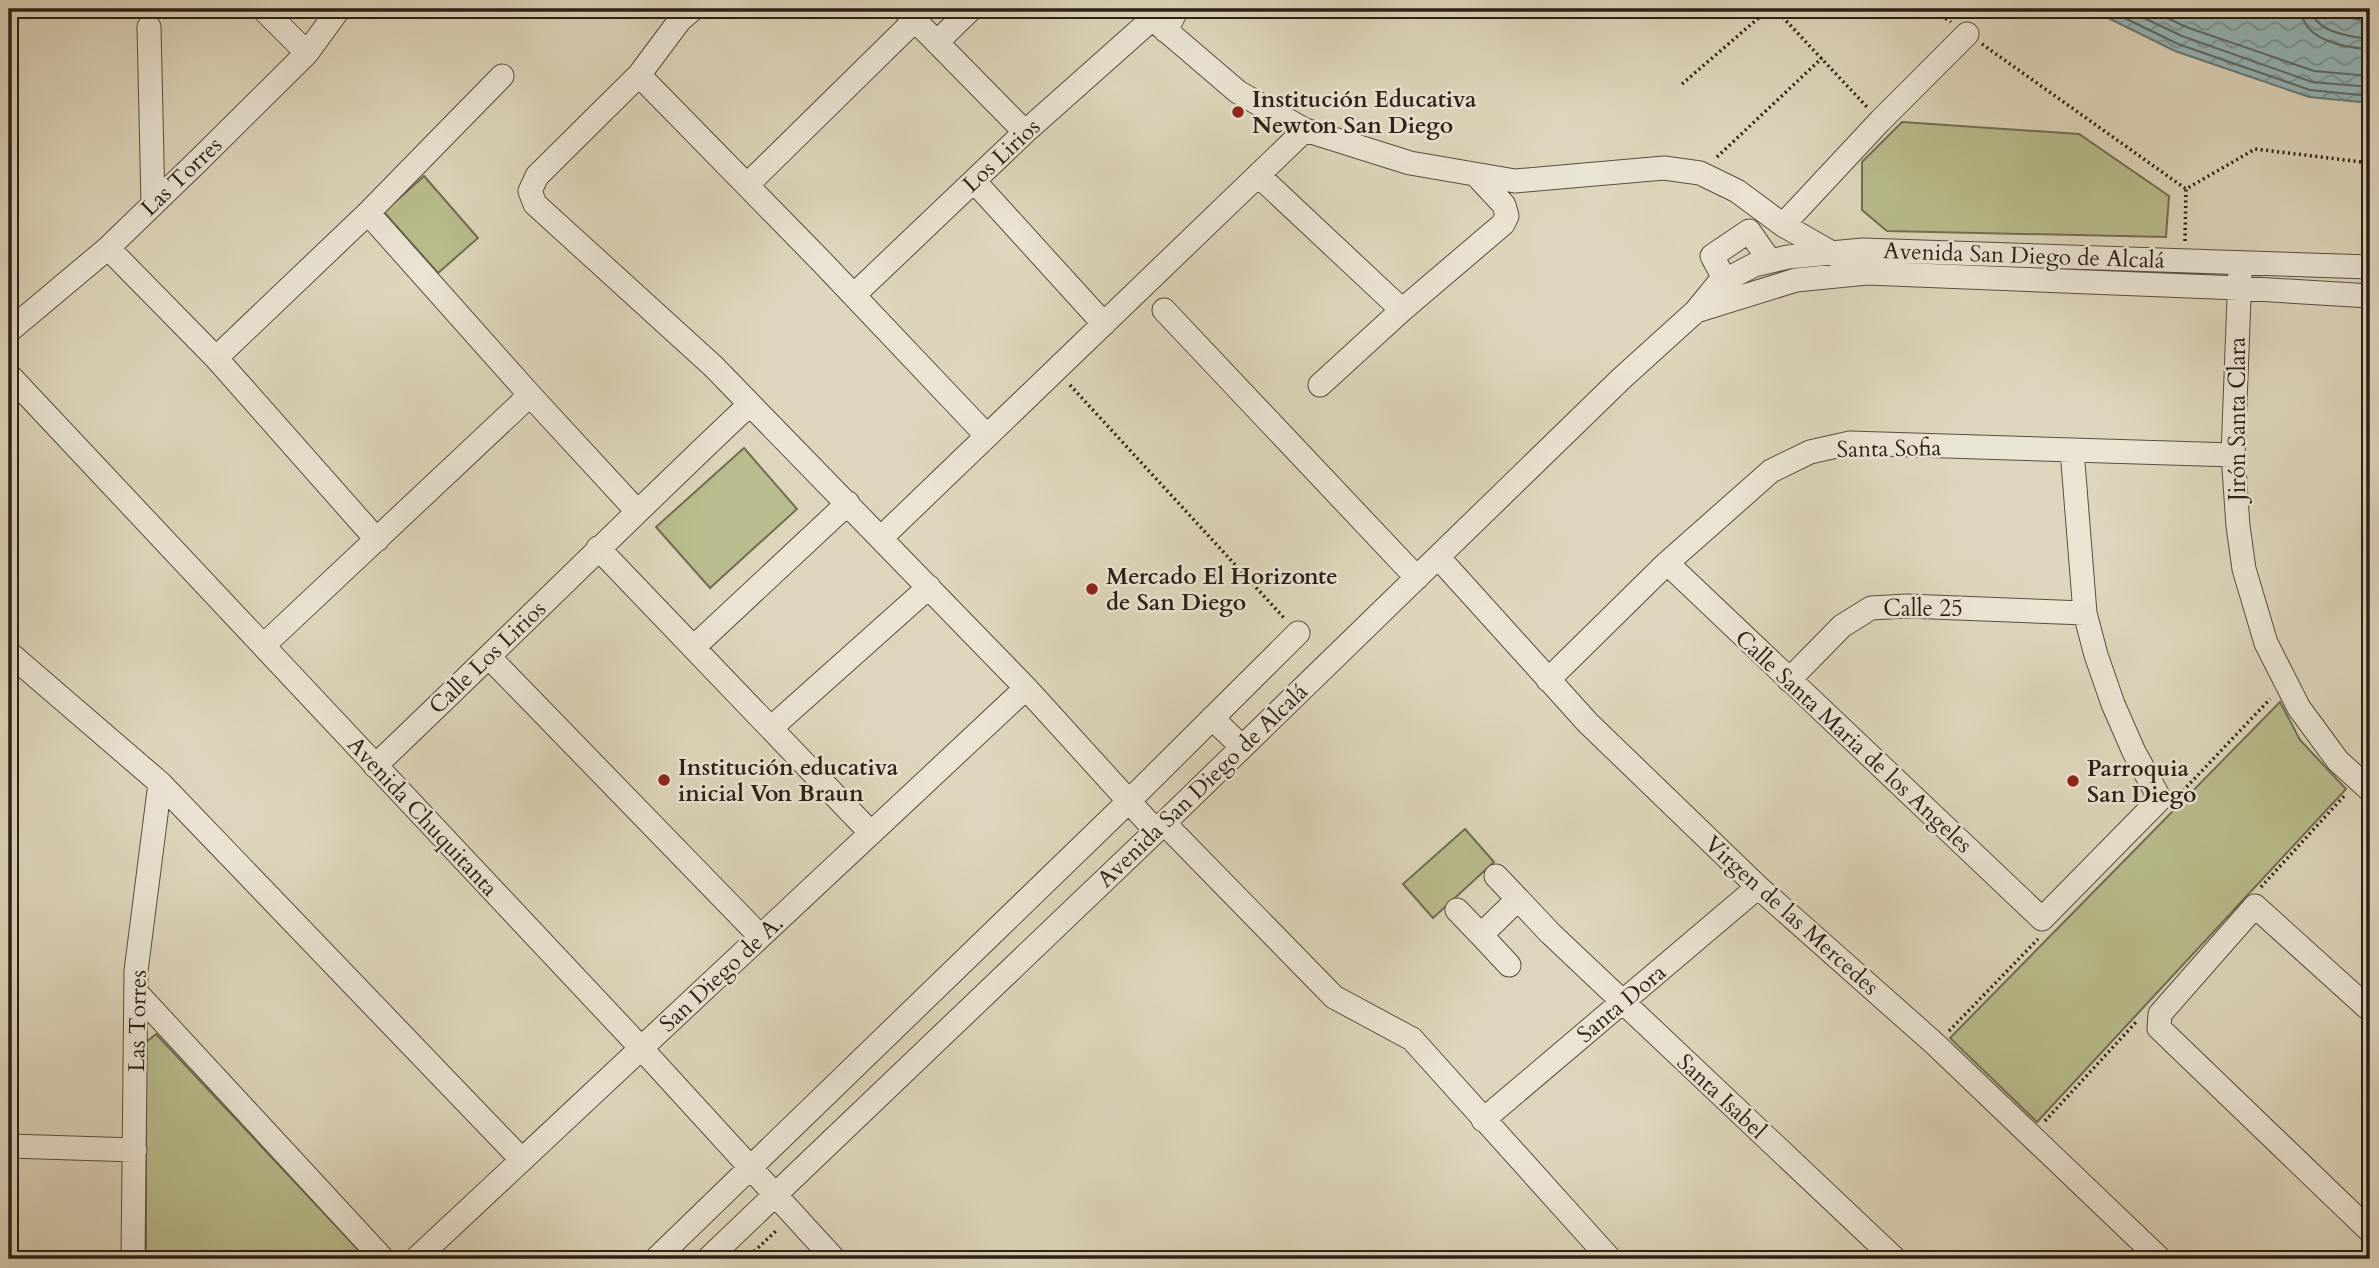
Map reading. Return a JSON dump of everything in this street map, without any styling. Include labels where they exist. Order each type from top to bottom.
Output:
[{"type":"street","points":[[263,9],[307,53]]},
{"type":"street","name":"Las Torres","points":[[9,331],[108,248],[307,53],[339,9]]},
{"type":"street","points":[[937,42],[971,9]]},
{"type":"street","points":[[1177,9],[1153,20],[1238,92],[1306,130],[1410,163],[1514,181],[1664,168],[1700,173],[1737,191],[1775,218],[1867,273]]},
{"type":"street","points":[[680,13],[639,75],[537,176],[530,191],[535,204],[713,366],[1026,688],[1129,801],[1160,827],[1334,998],[1412,1039],[1610,1259]]},
{"type":"street","points":[[747,185],[909,14],[1025,132]]},
{"type":"street","name":"Los Lirios","points":[[854,295],[1025,132],[1153,20]]},
{"type":"street","points":[[149,27],[153,204]]},
{"type":"street","points":[[1725,281],[1712,256],[1749,231],[1775,218],[1880,121],[1967,34]]},
{"type":"street","points":[[639,75],[854,295],[987,436]]},
{"type":"street","points":[[216,358],[368,213],[502,76]]},
{"type":"street","points":[[881,538],[1306,130]]},
{"type":"street","points":[[1258,175],[1402,310]]},
{"type":"street","points":[[1320,385],[1402,310],[1503,224],[1507,216],[1504,205],[1476,175]]},
{"type":"street","points":[[974,181],[1104,324]]},
{"type":"street","points":[[368,213],[637,511]]},
{"type":"street","points":[[1749,231],[1770,261]]},
{"type":"street","points":[[108,248],[216,358],[377,540]]},
{"type":"street","name":"Avenida San Diego de Alcalá","points":[[708,1259],[1160,827],[1622,378],[1696,311],[1718,284],[1754,265],[1770,261],[1863,250],[2370,267]]},
{"type":"street","name":"Jirón Santa Clara","points":[[2240,262],[2233,454],[2244,569],[2266,643],[2299,708],[2338,761],[2370,789]]},
{"type":"street","name":"Avenida San Diego de Alcalá","points":[[1696,311],[1796,280],[1867,273],[2370,296]]},
{"type":"street","points":[[1164,310],[1417,578]]},
{"type":"street","name":"Avenida Chuquitanta","points":[[9,375],[641,1048],[834,1259]]},
{"type":"street","points":[[264,645],[530,395]]},
{"type":"street","name":"Calle Los Lirios","points":[[375,766],[750,404]]},
{"type":"street","name":"Santa Sofia","points":[[1548,680],[1667,563],[1772,471],[1810,452],[1850,443],[2233,454]]},
{"type":"street","points":[[2042,919],[2160,799],[2113,704],[2085,613],[2072,450]]},
{"type":"street","points":[[694,648],[848,503]]},
{"type":"street","points":[[598,548],[871,833]]},
{"type":"street","name":"Virgen de las Mercedes","points":[[1438,557],[1588,723],[1758,887],[1935,1044],[2160,1259]]},
{"type":"street","name":"Calle Santa Maria de los Angeles","points":[[1667,563],[2042,919]]},
{"type":"street","points":[[771,728],[929,587]]},
{"type":"street","name":"Calle 25","points":[[1789,680],[1842,626],[1871,608],[1907,606],[2085,613]]},
{"type":"street","name":"Avenida San Diego de Alcalá","points":[[656,1259],[1129,801],[1298,633]]},
{"type":"street","points":[[9,653],[160,783],[522,1160]]},
{"type":"street","points":[[489,657],[761,936]]},
{"type":"street","name":"San Diego de A.","points":[[416,1259],[1026,688]]},
{"type":"street","points":[[1212,718],[1242,747]]},
{"type":"street","name":"Las Torres","points":[[133,1259],[136,971],[160,783]]},
{"type":"street","name":"Santa Isabel","points":[[1496,876],[1550,933],[1895,1259]]},
{"type":"street","name":"Santa Dora","points":[[1483,1120],[1758,887]]},
{"type":"street","points":[[1481,936],[1518,899]]},
{"type":"street","points":[[2370,1010],[2255,906],[2160,1014],[2159,1028],[2370,1231]]},
{"type":"street","points":[[1457,910],[1509,965]]},
{"type":"street","points":[[137,993],[383,1259]]},
{"type":"street","points":[[9,1146],[135,1150]]},
{"type":"path","points":[[1682,84],[1769,9]]},
{"type":"path","points":[[1775,9],[1880,121]]},
{"type":"path","points":[[1932,9],[2186,189]]},
{"type":"path","points":[[1700,173],[1822,58]]},
{"type":"path","points":[[2186,189],[2255,149],[2370,163]]},
{"type":"path","points":[[2185,260],[2186,189]]},
{"type":"path","points":[[1056,370],[1298,633]]},
{"type":"path","points":[[2160,799],[2171,803],[2286,682]]},
{"type":"path","points":[[1935,1044],[2045,931],[2042,919]]},
{"type":"path","points":[[746,1259],[780,1228]]},
{"type":"green space","points":[[1902,122],[2079,134],[2169,196],[2166,237],[1887,231],[1862,210],[1862,162]]},
{"type":"green space","points":[[424,176],[478,238],[438,273],[384,212]]},
{"type":"green space","points":[[744,448],[797,509],[710,588],[656,527]]},
{"type":"green space","points":[[2280,702],[2300,740],[2346,789],[2037,1122],[1950,1038]]},
{"type":"green space","points":[[1465,829],[1494,862],[1433,918],[1403,884]]},
{"type":"green space","points":[[156,1034],[367,1259],[146,1259],[146,1042]]},
{"type":"water","points":[[2090,9],[2318,9],[2370,23],[2370,103],[2309,97],[2175,51]]},
{"type":"place","name":"Institución Educativa Newton San Diego","points":[[1238,112]]},
{"type":"place","name":"Mercado El Horizonte de San Diego","points":[[1092,589]]},
{"type":"place","name":"Institución educativa inicial Von Braun","points":[[664,780]]},
{"type":"place","name":"Parroquia San Diego","points":[[2073,781]]}]
